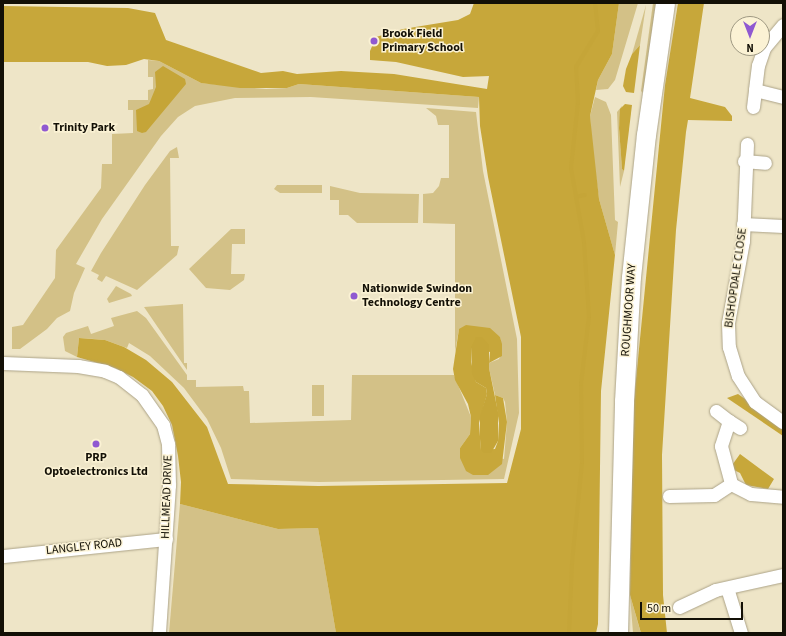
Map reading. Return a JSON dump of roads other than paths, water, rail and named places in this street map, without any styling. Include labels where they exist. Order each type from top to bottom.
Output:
[{"type":"main road","name":"ROUGHMOOR WAY","points":[[621,629],[621,468],[631,277],[646,135],[665,3]]},
{"type":"street","points":[[753,107],[758,65],[764,48],[783,25]]},
{"type":"street","points":[[755,90],[783,97]]},
{"type":"street","name":"BISHOPDALE CLOSE","points":[[747,144],[744,161],[744,224],[741,256],[728,323],[729,347],[738,376],[755,402],[783,422]]},
{"type":"street","points":[[744,161],[765,163]]},
{"type":"street","points":[[744,224],[783,226]]},
{"type":"street","name":"HILLMEAD DRIVE","points":[[3,363],[78,366],[105,372],[119,377],[142,395],[162,425],[168,444],[169,484],[159,633]]},
{"type":"street","points":[[716,411],[734,424],[721,446],[731,484],[751,494],[783,497]]},
{"type":"street","points":[[669,496],[714,495],[731,484]]},
{"type":"street","name":"LANGLEY ROAD","points":[[3,556],[166,539]]},
{"type":"street","points":[[679,607],[708,592],[783,575]]},
{"type":"street","points":[[728,588],[740,633]]},
{"type":"waterway","points":[[569,633],[572,563],[582,462],[581,384],[589,316],[584,242],[571,168],[578,103],[576,67],[598,31],[595,3]]},
{"type":"waterway","points":[[576,197],[585,195]]},
{"type":"place","name":"Brook Field Primary School","points":[[374,41]]},
{"type":"place","name":"Trinity Park","points":[[45,128]]},
{"type":"place","name":"Nationwide Swindon Technology Centre","points":[[354,296]]},
{"type":"place","name":"PRP Optoelectronics Ltd","points":[[96,444]]}]
